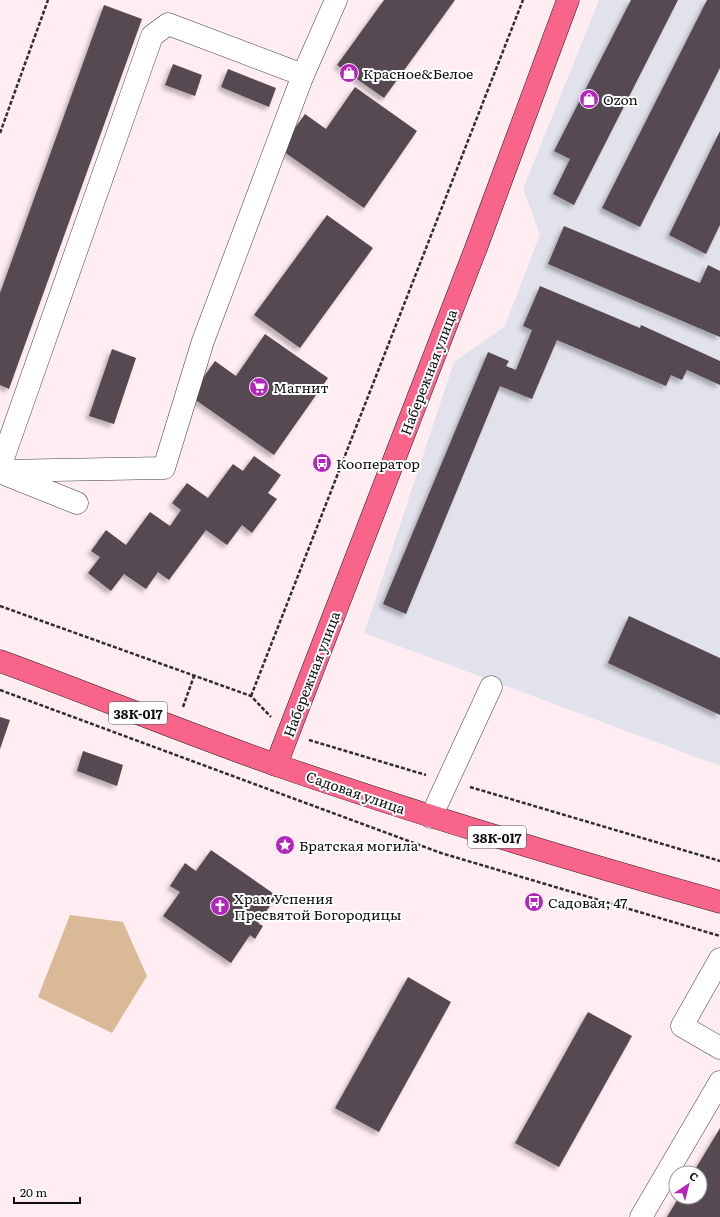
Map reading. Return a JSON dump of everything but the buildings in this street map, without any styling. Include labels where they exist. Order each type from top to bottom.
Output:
[{"type":"main road","name":"Набережная улица","points":[[276,765],[476,248],[568,0]]},
{"type":"main road","name":"Садовая улица","points":[[0,660],[276,765],[431,817],[576,862],[720,902]]},
{"type":"lane","points":[[0,471],[164,468],[204,341],[303,75],[336,0]]},
{"type":"lane","points":[[0,467],[152,36],[168,24],[303,75]]},
{"type":"lane","points":[[0,471],[77,504]]},
{"type":"lane","points":[[431,817],[491,686]]},
{"type":"lane","points":[[720,959],[682,1026],[720,1048]]},
{"type":"lane","points":[[641,1217],[720,1082]]},
{"type":"path","points":[[0,133],[48,0]]},
{"type":"path","points":[[250,696],[523,0]]},
{"type":"path","points":[[0,606],[250,696],[288,734],[720,861]]},
{"type":"path","points":[[0,690],[441,853],[720,936]]},
{"type":"shaded area","points":[[599,0],[720,0],[720,766],[364,633],[454,362],[505,326],[540,234],[523,189]]},
{"type":"shaded area","points":[[70,915],[123,922],[147,976],[112,1033],[38,997]]},
{"type":"place","name":"Красное&Белое","points":[[349,73]]},
{"type":"place","name":"Ozon","points":[[589,99]]},
{"type":"place","name":"Магнит","points":[[259,387]]},
{"type":"place","name":"Кооператор","points":[[322,463]]},
{"type":"place","name":"Братская могила","points":[[285,845]]},
{"type":"place","name":"Садовая, 47","points":[[534,902]]},
{"type":"place","name":"Храм Успения Пресвятой Богородицы","points":[[220,906]]}]
